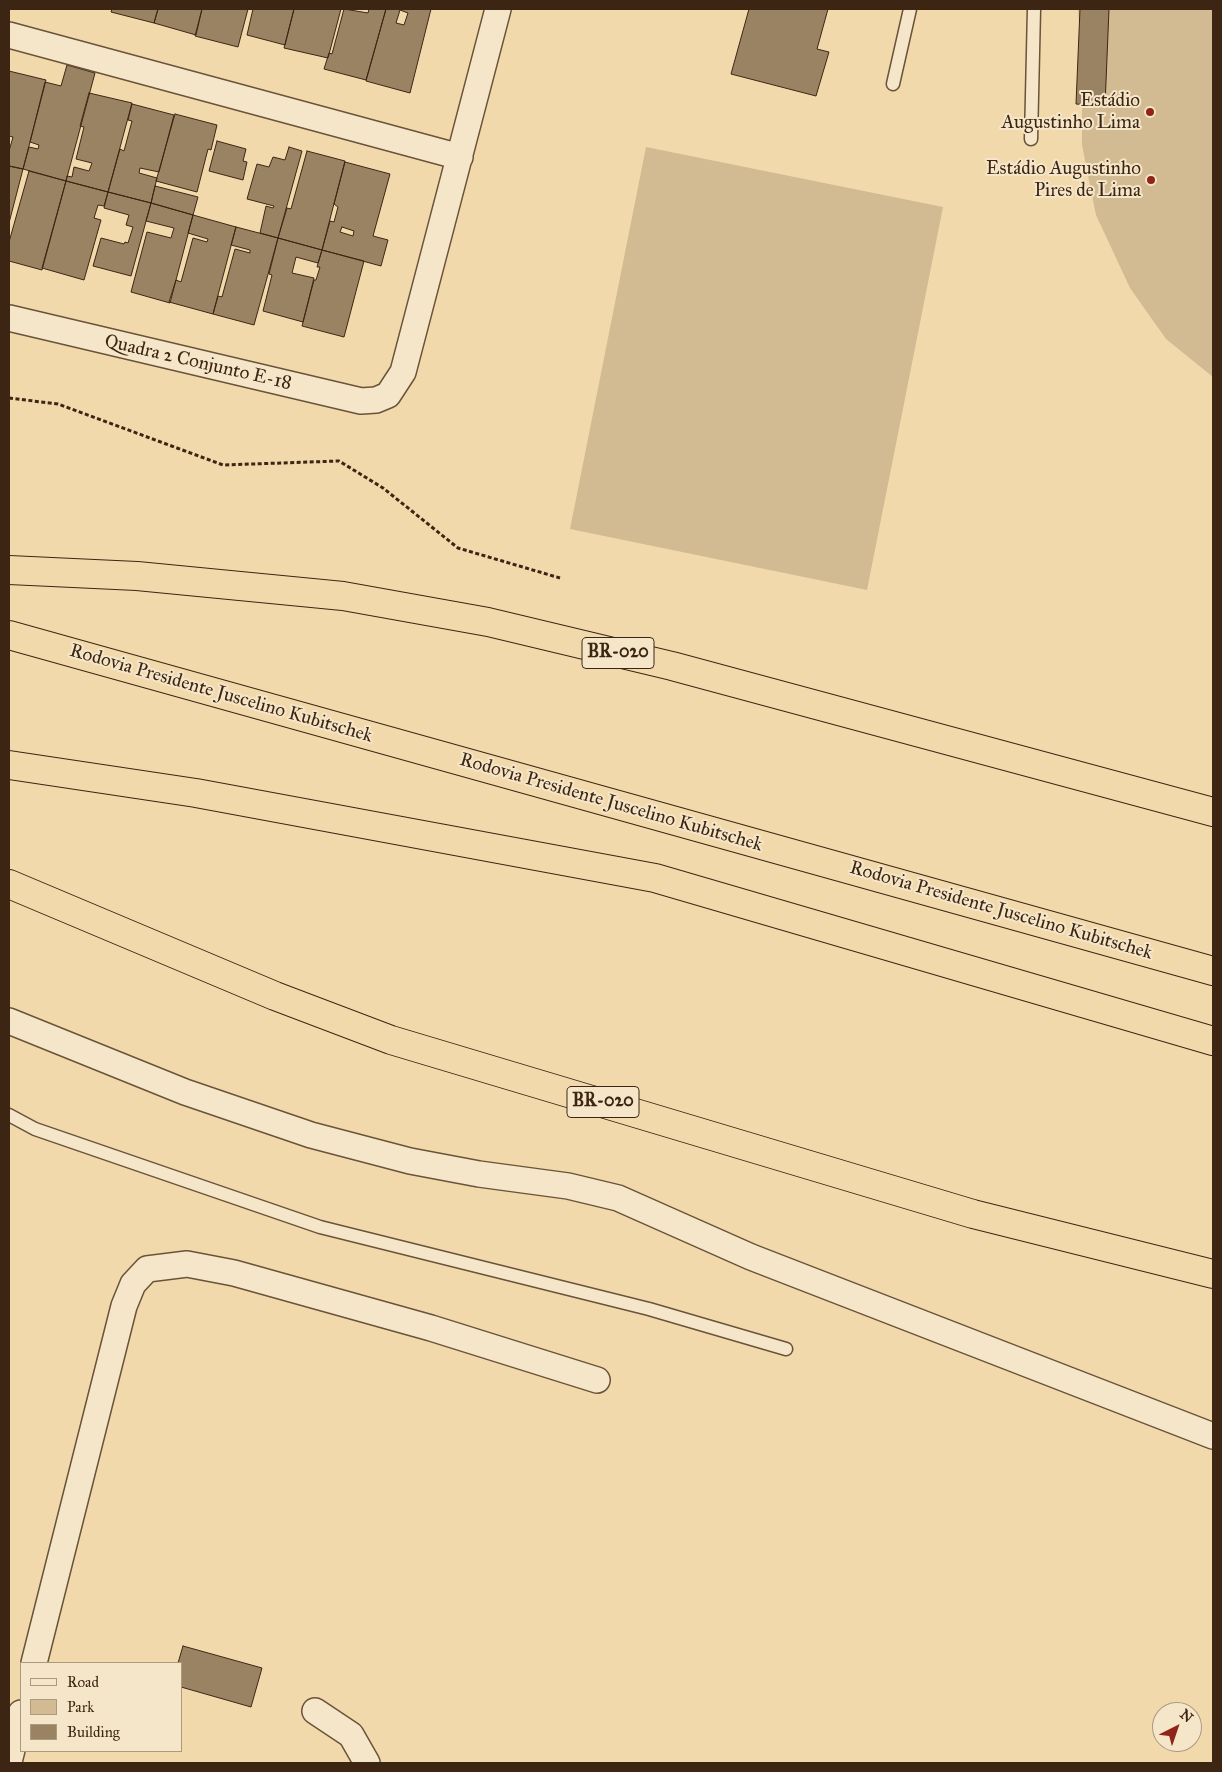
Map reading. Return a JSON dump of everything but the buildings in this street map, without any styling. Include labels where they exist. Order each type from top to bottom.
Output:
[{"type":"highway","name":"BR-020","points":[[9,570],[136,576],[343,596],[488,622],[672,666],[1213,812]]},
{"type":"highway","name":"Rodovia Presidente Juscelino Kubitschek","points":[[9,636],[1213,971]]},
{"type":"highway","points":[[9,765],[196,793],[655,878],[1213,1041]]},
{"type":"highway","name":"BR-020","points":[[9,884],[275,996],[391,1040],[973,1214],[1213,1274]]},
{"type":"street","points":[[9,35],[460,156],[498,9]]},
{"type":"street","name":"Quadra 2 Conjunto E-18","points":[[9,318],[361,401],[376,400],[388,395],[403,372],[460,156]]},
{"type":"street","points":[[9,1021],[184,1092],[311,1135],[410,1161],[479,1174],[568,1186],[618,1198],[751,1257],[1213,1436]]},
{"type":"street","points":[[34,1662],[124,1306],[134,1284],[147,1269],[187,1264],[234,1272],[431,1328],[597,1380]]},
{"type":"street","points":[[315,1711],[351,1735],[367,1763]]},
{"type":"street","points":[[9,1762],[20,1717]]},
{"type":"lane","points":[[893,84],[910,9]]},
{"type":"lane","points":[[1031,139],[1034,9]]},
{"type":"lane","points":[[9,1115],[35,1129],[320,1227],[649,1310],[786,1349]]},
{"type":"path","points":[[9,398],[58,404],[223,464],[339,461],[383,488],[458,548],[560,578]]},
{"type":"green space","name":"Estádio Augustinho Pires de Lima","points":[[1078,9],[1213,9],[1213,377],[1166,339],[1130,288],[1096,215],[1082,145],[1082,61]]},
{"type":"green space","points":[[646,147],[943,207],[867,590],[570,529]]},
{"type":"place","name":"Estádio Augustinho Lima","points":[[1150,112]]},
{"type":"place","name":"Estádio Augustinho Pires de Lima","points":[[1151,180]]}]
